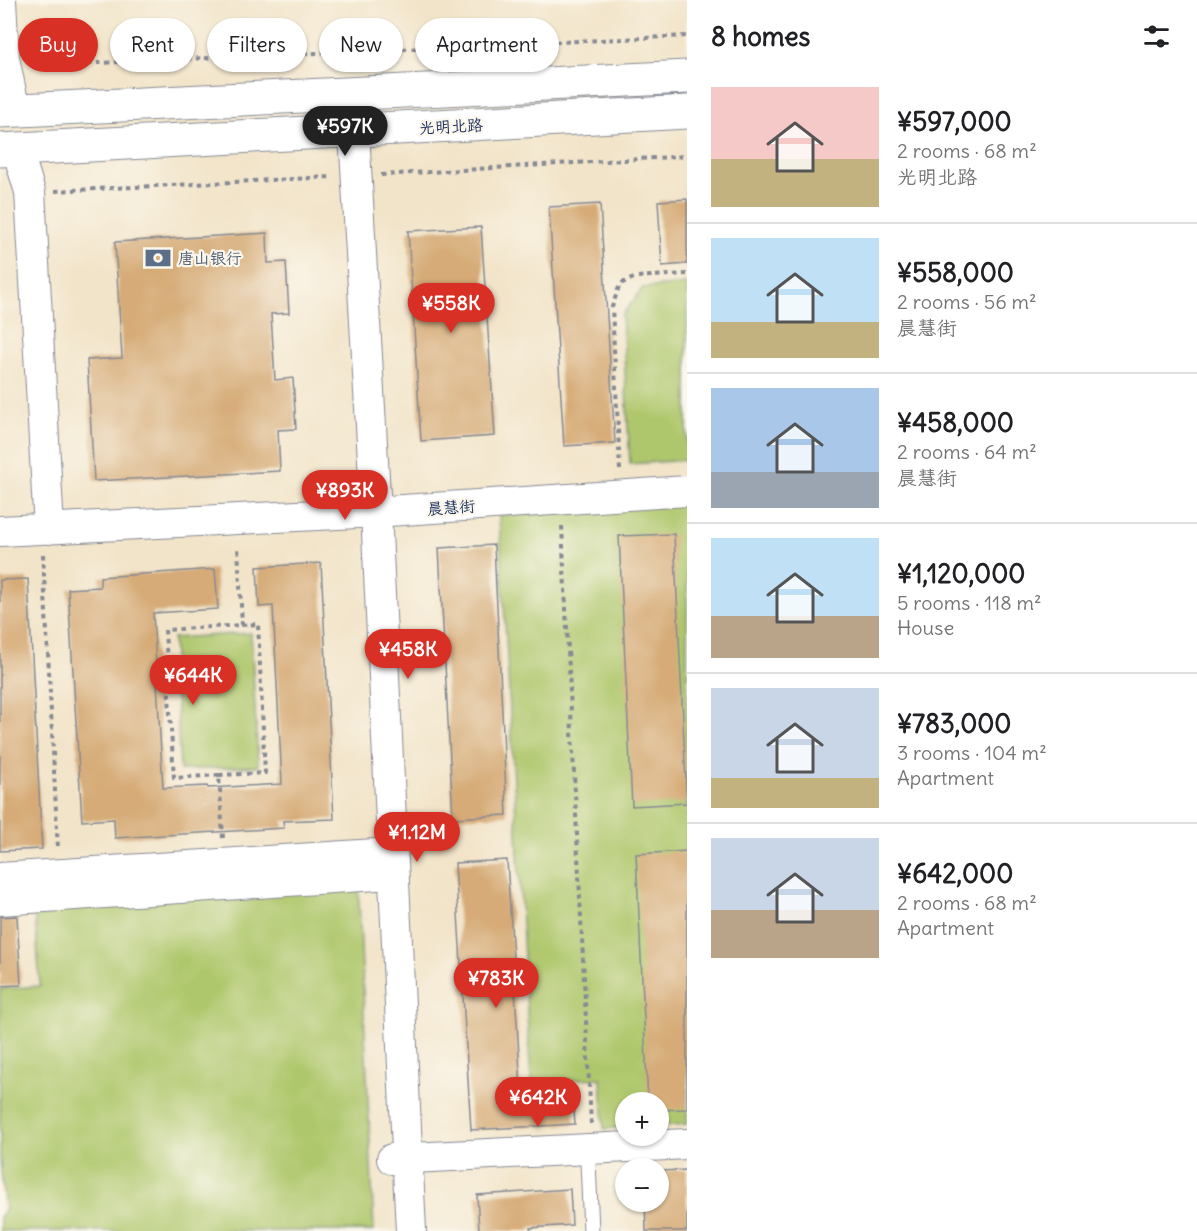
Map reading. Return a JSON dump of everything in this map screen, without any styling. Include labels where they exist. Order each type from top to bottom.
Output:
[{"type":"main road","points":[[8,149],[8,111],[687,77]]},
{"type":"main road","name":"光明北路","points":[[8,149],[687,112]]},
{"type":"street","points":[[1,0],[8,111]]},
{"type":"street","points":[[8,111],[16,68],[13,0]]},
{"type":"street","points":[[345,132],[366,504],[382,864],[400,1165],[411,1231]]},
{"type":"street","points":[[8,149],[41,522]]},
{"type":"street","name":"晨慧街","points":[[0,514],[41,522],[237,519],[366,504],[687,475]]},
{"type":"street","name":"晨慧街","points":[[0,531],[41,522],[366,504],[561,500],[687,491]]},
{"type":"street","points":[[0,878],[224,863],[382,864]]},
{"type":"street","points":[[0,900],[382,864]]},
{"type":"street","points":[[400,1165],[590,1155],[687,1144]]},
{"type":"street","points":[[590,1155],[687,1157]]},
{"type":"street","points":[[396,1231],[400,1165]]},
{"type":"lane","points":[[590,1155],[591,1231]]},
{"type":"path","points":[[16,68],[38,65],[687,36]]},
{"type":"path","points":[[621,480],[612,307],[620,284],[636,277],[687,274]]},
{"type":"path","points":[[561,500],[590,1155]]},
{"type":"path","points":[[237,519],[242,625]]},
{"type":"path","points":[[41,522],[59,874]]},
{"type":"path","points":[[258,624],[265,772],[219,775],[174,778],[165,630],[258,624]]},
{"type":"path","points":[[219,775],[224,863]]},
{"type":"green space","points":[[687,284],[687,460],[630,464],[622,315],[643,288]]},
{"type":"green space","points":[[687,504],[687,1124],[669,1125],[669,1092],[615,1092],[615,1128],[604,1129],[601,1078],[531,1082],[499,515]]},
{"type":"green space","points":[[251,633],[258,766],[180,770],[173,638]]},
{"type":"green space","points":[[358,880],[374,1231],[0,1231],[0,1217],[5,1210],[0,1159],[0,989],[40,986],[34,900]]},
{"type":"building","points":[[687,199],[687,264],[662,266],[658,201]]},
{"type":"building","points":[[600,204],[615,443],[564,446],[549,207]]},
{"type":"building","points":[[481,227],[495,436],[421,441],[408,231]]},
{"type":"building","points":[[267,233],[268,263],[286,262],[289,313],[271,314],[275,380],[293,378],[296,429],[278,430],[280,471],[94,481],[87,360],[122,358],[115,242]]},
{"type":"building","points":[[674,534],[687,803],[632,806],[619,536]]},
{"type":"building","points":[[494,545],[507,815],[453,818],[439,548]]},
{"type":"building","points":[[321,563],[334,819],[283,821],[284,828],[115,838],[114,819],[82,821],[68,589],[100,587],[100,577],[215,569],[218,609],[153,613],[163,788],[282,784],[273,606],[259,607],[257,567]]},
{"type":"building","points":[[28,579],[42,849],[0,851],[0,580]]},
{"type":"building","points":[[687,851],[687,1109],[669,1110],[669,1092],[648,1092],[636,854]]},
{"type":"building","points":[[507,860],[521,1088],[572,1085],[575,1124],[471,1130],[455,863]]},
{"type":"building","points":[[17,916],[21,985],[0,986],[0,917]]},
{"type":"building","points":[[687,1170],[687,1231],[646,1231],[645,1212],[669,1212],[669,1171]]},
{"type":"building","points":[[570,1189],[572,1225],[530,1228],[531,1231],[479,1231],[477,1195]]},
{"type":"place","name":"唐山银行","points":[[158,258]]}]
